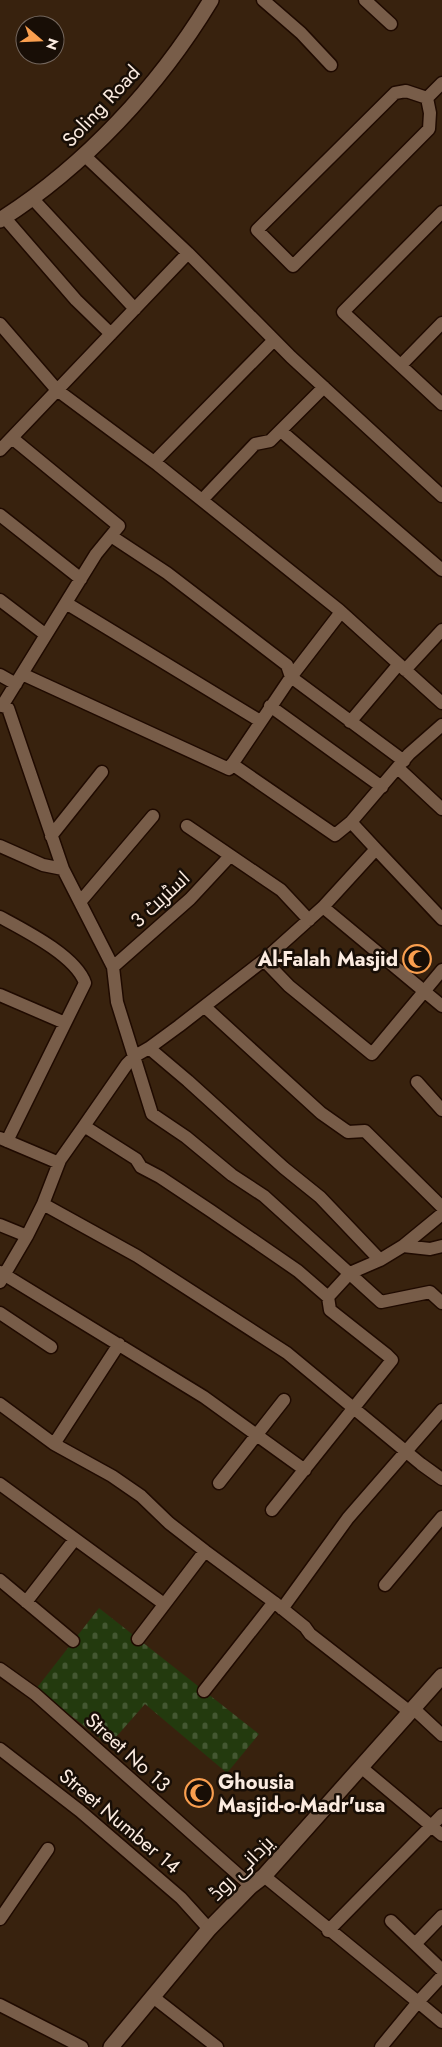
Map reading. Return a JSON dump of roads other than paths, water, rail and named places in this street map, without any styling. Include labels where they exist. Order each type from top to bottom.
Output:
[{"type":"street","name":"Soling Road","points":[[2,218],[32,198],[85,156],[114,126],[156,76],[212,0]]},
{"type":"street","points":[[263,0],[301,33],[331,65]]},
{"type":"street","points":[[365,0],[391,24]]},
{"type":"street","points":[[427,98],[442,83]]},
{"type":"street","points":[[406,91],[427,98],[430,113],[429,129],[293,266],[257,230],[395,93],[406,91]]},
{"type":"street","points":[[85,156],[188,252],[324,388],[442,496]]},
{"type":"street","points":[[32,198],[135,309]]},
{"type":"street","points":[[442,212],[343,312],[442,404]]},
{"type":"street","points":[[2,218],[76,300],[111,334]]},
{"type":"street","points":[[0,450],[188,252]]},
{"type":"street","points":[[401,365],[442,323]]},
{"type":"street","points":[[0,324],[5,340],[57,390],[154,462],[341,612],[442,703]]},
{"type":"street","points":[[154,462],[274,340]]},
{"type":"street","points":[[202,500],[255,444],[270,441],[324,388]]},
{"type":"street","points":[[281,431],[442,570]]},
{"type":"street","points":[[12,438],[119,526],[96,554],[1,705],[8,708],[63,869],[113,967],[117,1002],[152,1114],[186,1137],[232,1175],[264,1196],[381,1302],[436,1290],[442,1303]]},
{"type":"street","points":[[0,515],[81,579]]},
{"type":"street","points":[[111,536],[167,573],[287,666],[290,677],[350,722],[401,765],[442,809]]},
{"type":"street","points":[[0,600],[46,635]]},
{"type":"street","points":[[66,603],[260,721]]},
{"type":"street","points":[[0,675],[19,679],[229,769],[290,677],[341,612]]},
{"type":"street","points":[[350,722],[402,667],[442,630]]},
{"type":"street","points":[[270,706],[382,787]]},
{"type":"street","points":[[232,764],[335,835],[351,822],[401,765],[442,725]]},
{"type":"street","points":[[51,836],[102,772]]},
{"type":"street","points":[[80,902],[154,816]]},
{"type":"street","points":[[351,822],[442,919]]},
{"type":"street","points":[[186,826],[281,890],[309,920]]},
{"type":"street","points":[[0,846],[43,865],[63,869]]},
{"type":"street","points":[[304,1470],[204,1397],[120,1344],[2,1276],[27,1236],[43,1204],[59,1163],[127,1064],[135,1056],[150,1048],[264,960],[323,907],[376,849]]},
{"type":"street","name":"اسٹریٹ 3","points":[[113,967],[190,899],[230,856]]},
{"type":"street","points":[[323,907],[442,1006]]},
{"type":"street","points":[[0,917],[43,940],[81,973],[84,983],[3,1140],[59,1163]]},
{"type":"street","points":[[264,960],[289,986],[372,1054],[442,970]]},
{"type":"street","points":[[0,995],[64,1023]]},
{"type":"street","points":[[204,1007],[321,1113],[348,1132],[365,1131],[442,1207]]},
{"type":"street","points":[[150,1048],[284,1168],[320,1197],[380,1260]]},
{"type":"street","points":[[417,1082],[442,1110]]},
{"type":"street","points":[[84,1126],[136,1159],[141,1167],[204,1206],[298,1271],[328,1297],[330,1310],[392,1360],[272,1510]]},
{"type":"street","points":[[43,1204],[137,1256],[287,1353],[406,1452],[442,1479]]},
{"type":"street","points":[[328,1297],[350,1273],[380,1260],[403,1246],[442,1214]]},
{"type":"street","points":[[0,1225],[27,1236]]},
{"type":"street","points":[[403,1246],[430,1249],[442,1246]]},
{"type":"street","points":[[0,1313],[51,1347]]},
{"type":"street","points":[[54,1444],[120,1344]]},
{"type":"street","points":[[219,1483],[284,1400]]},
{"type":"street","points":[[0,1404],[54,1444],[112,1476],[141,1496],[169,1523],[278,1605],[305,1627],[310,1634],[442,1735]]},
{"type":"street","points":[[204,1691],[278,1605],[348,1518],[442,1410]]},
{"type":"street","points":[[0,1484],[164,1604]]},
{"type":"street","points":[[385,1585],[442,1517]]},
{"type":"street","points":[[26,1602],[75,1539]]},
{"type":"street","points":[[138,1639],[205,1551]]},
{"type":"street","points":[[0,1580],[73,1641]]},
{"type":"street","name":"Street No 13","points":[[0,1669],[35,1694],[251,1886]]},
{"type":"street","name":"یزدانی روڈ","points":[[111,2047],[210,1928],[251,1886],[264,1876],[362,1768],[411,1710],[440,1681]]},
{"type":"street","name":"Street Number 14","points":[[0,1749],[80,1811],[167,1885],[210,1928]]},
{"type":"street","points":[[362,1768],[442,1835]]},
{"type":"street","points":[[328,1931],[442,1815]]},
{"type":"street","points":[[1,1917],[48,1849]]},
{"type":"street","points":[[264,1876],[328,1931],[442,2022]]},
{"type":"street","points":[[415,1944],[442,1916]]},
{"type":"street","points":[[391,1921],[442,1970]]},
{"type":"street","points":[[381,2047],[442,1976]]},
{"type":"street","points":[[153,1996],[217,2047]]},
{"type":"street","points":[[0,2005],[82,2047]]},
{"type":"place","name":"Al-Falah Masjid","points":[[417,959]]},
{"type":"place","name":"Ghousia Masjid-o-Madr'usa","points":[[199,1793]]}]
